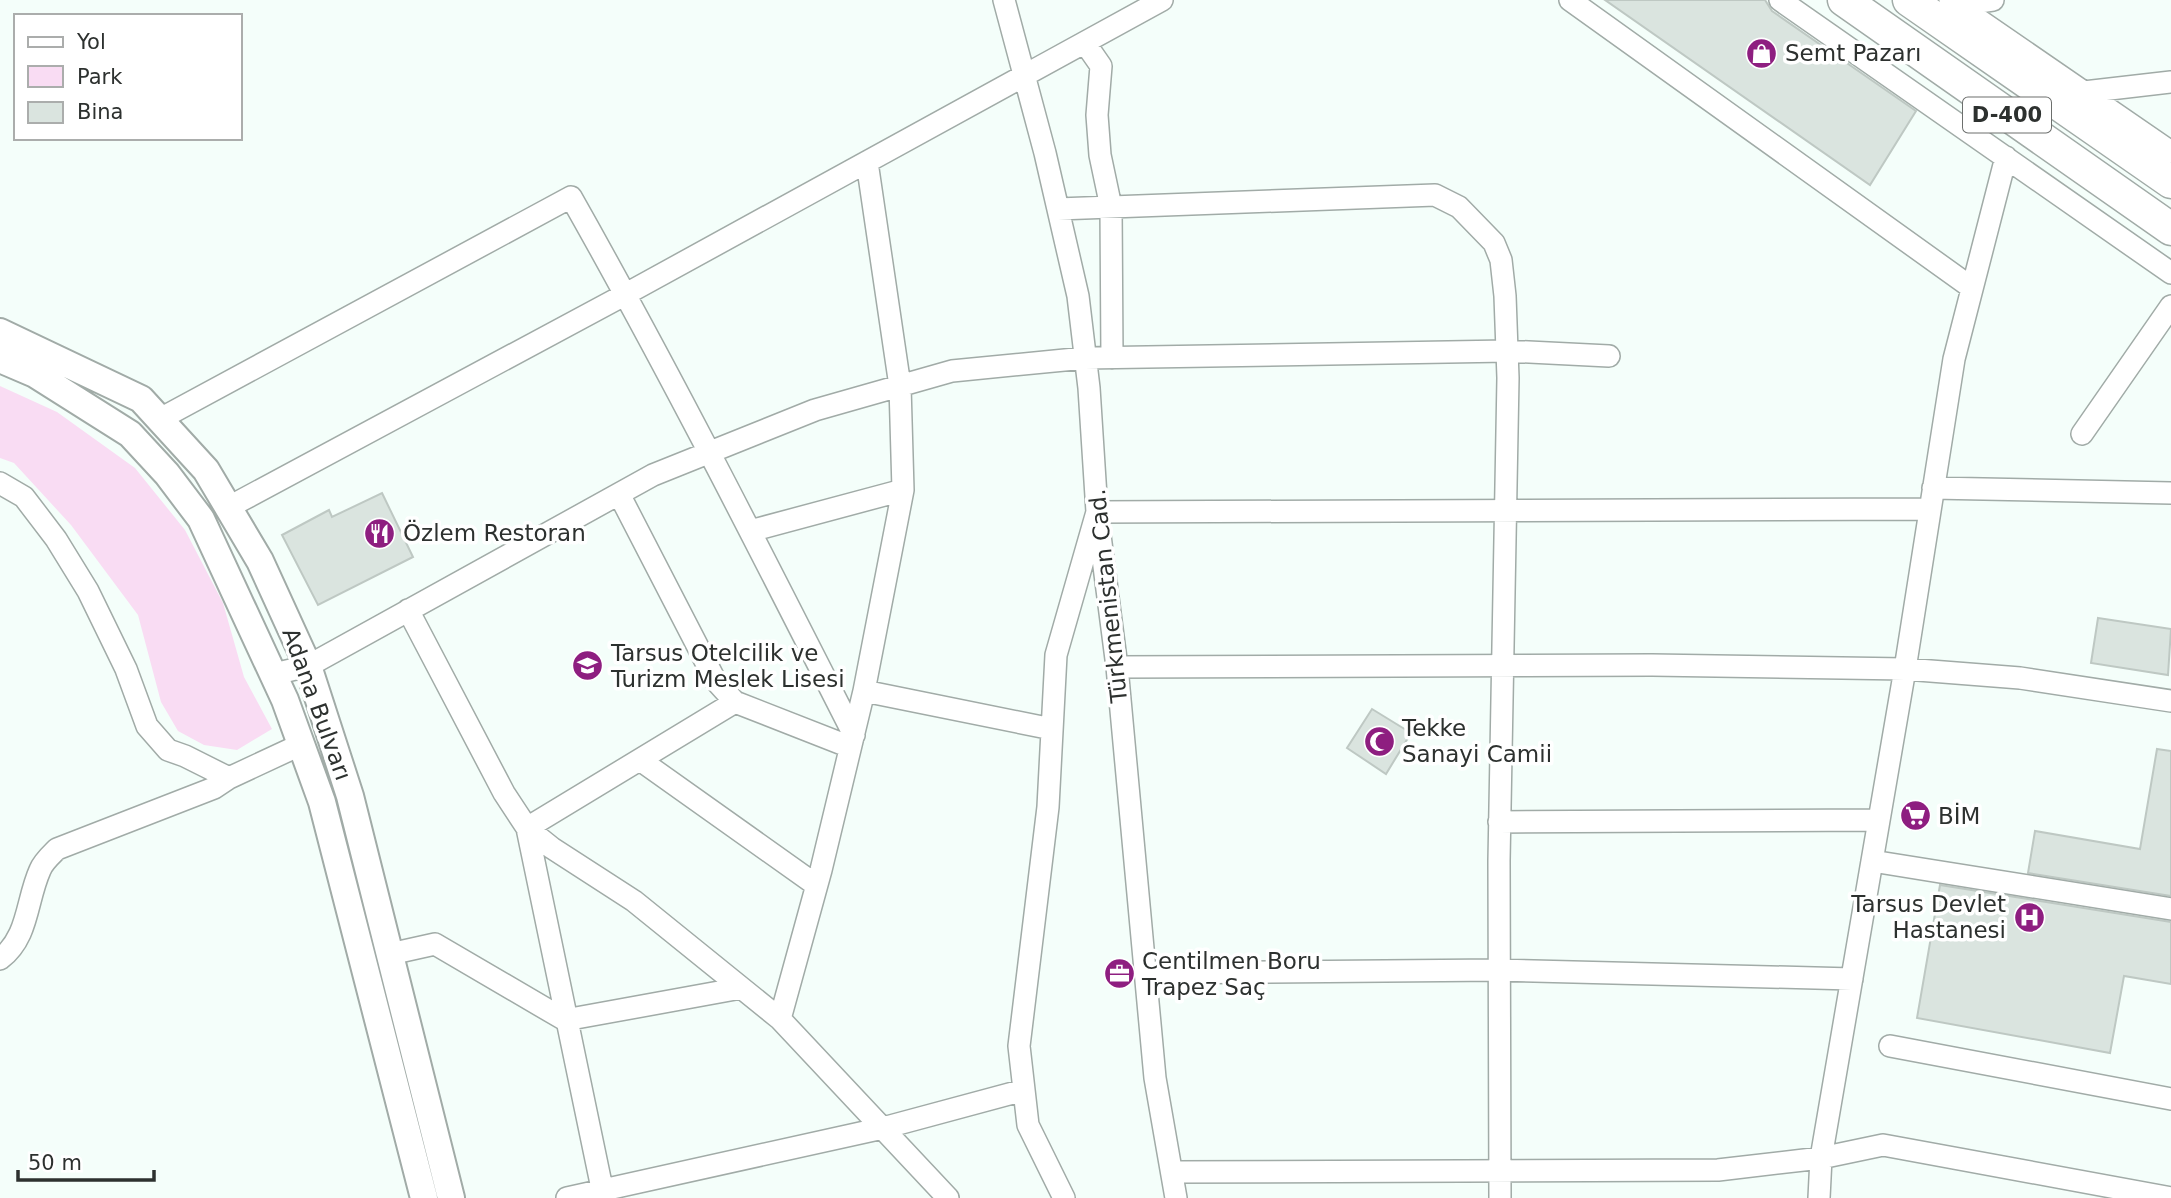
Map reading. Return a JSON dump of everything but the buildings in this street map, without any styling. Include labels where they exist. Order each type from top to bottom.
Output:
[{"type":"highway","name":"D-400","points":[[1844,0],[2171,229]]},
{"type":"highway","name":"D-400","points":[[1909,0],[2171,182]]},
{"type":"main road","name":"Adana Bulvarı","points":[[0,332],[141,399],[206,470],[260,561],[308,666],[350,796],[451,1198]]},
{"type":"main road","name":"Adana Bulvarı","points":[[0,359],[35,374],[130,434],[167,474],[201,519],[274,674],[322,802],[424,1198]]},
{"type":"street","name":"Türkmenistan Cad.","points":[[1004,0],[1079,296],[1097,512],[1116,667],[1156,1078],[1176,1198]]},
{"type":"street","points":[[229,507],[626,294],[1162,0]]},
{"type":"street","points":[[1570,0],[1972,288]]},
{"type":"street","points":[[1780,0],[2171,272]]},
{"type":"street","points":[[1954,3],[1993,0]]},
{"type":"street","points":[[1954,3],[2171,152]]},
{"type":"street","points":[[1085,43],[1101,66],[1097,115],[1100,155],[1111,207],[1112,358]]},
{"type":"street","points":[[2084,92],[2171,82]]},
{"type":"street","points":[[1819,1198],[1821,1158],[1905,669],[1954,359],[2006,158]]},
{"type":"street","points":[[780,1020],[864,691],[904,491],[900,386],[867,162]]},
{"type":"street","points":[[1058,209],[1435,195],[1459,207],[1494,243],[1501,260],[1507,351],[1499,822],[1500,1198]]},
{"type":"street","points":[[160,419],[571,197],[710,452],[852,741]]},
{"type":"street","points":[[2082,434],[2171,306]]},
{"type":"street","points":[[274,674],[308,666],[653,475],[815,410],[952,371],[1085,358],[1507,351],[1609,356]]},
{"type":"street","points":[[0,483],[24,497],[56,539],[88,591],[126,669],[147,726],[168,750],[229,778]]},
{"type":"street","points":[[750,531],[904,491]]},
{"type":"street","points":[[1064,1198],[1028,1125],[1019,1045],[1048,807],[1056,655],[1097,512],[1505,509],[2171,493]]},
{"type":"street","points":[[619,494],[709,668],[735,702],[852,741]]},
{"type":"street","points":[[408,610],[504,793],[527,828],[552,848],[634,901],[780,1020],[948,1198]]},
{"type":"street","points":[[1116,667],[1502,665],[1905,669],[2020,678],[2171,701]]},
{"type":"street","points":[[864,691],[1052,729]]},
{"type":"street","points":[[527,828],[735,702]]},
{"type":"street","points":[[0,959],[12,950],[23,928],[40,869],[57,849],[214,788],[229,778],[302,744]]},
{"type":"street","points":[[640,760],[816,886]]},
{"type":"street","points":[[1499,822],[1879,820]]},
{"type":"street","points":[[527,828],[603,1193]]},
{"type":"street","points":[[1872,861],[2171,909]]},
{"type":"street","points":[[390,954],[435,944],[565,1020],[741,988]]},
{"type":"street","points":[[1146,973],[1499,970],[1852,979]]},
{"type":"street","points":[[1890,1046],[2171,1099]]},
{"type":"street","points":[[567,1198],[603,1193],[883,1128],[1024,1090]]},
{"type":"street","points":[[1173,1172],[1718,1170],[1821,1158],[1883,1145],[2171,1198]]},
{"type":"green space","points":[[0,386],[57,412],[135,468],[185,530],[223,603],[244,677],[272,729],[237,750],[204,745],[178,731],[161,702],[138,615],[71,525],[14,463],[0,458]]},
{"type":"place","name":"Semt Pazarı","points":[[1762,53]]},
{"type":"place","name":"Özlem Restoran","points":[[380,533]]},
{"type":"place","name":"Tarsus Otelcilik ve Turizm Meslek Lisesi","points":[[588,666]]},
{"type":"place","name":"Tekke Sanayi Camii","points":[[1379,741]]},
{"type":"place","name":"BİM","points":[[1915,816]]},
{"type":"place","name":"Tarsus Devlet Hastanesi","points":[[2029,917]]},
{"type":"place","name":"Centilmen Boru Trapez Saç","points":[[1119,974]]}]
